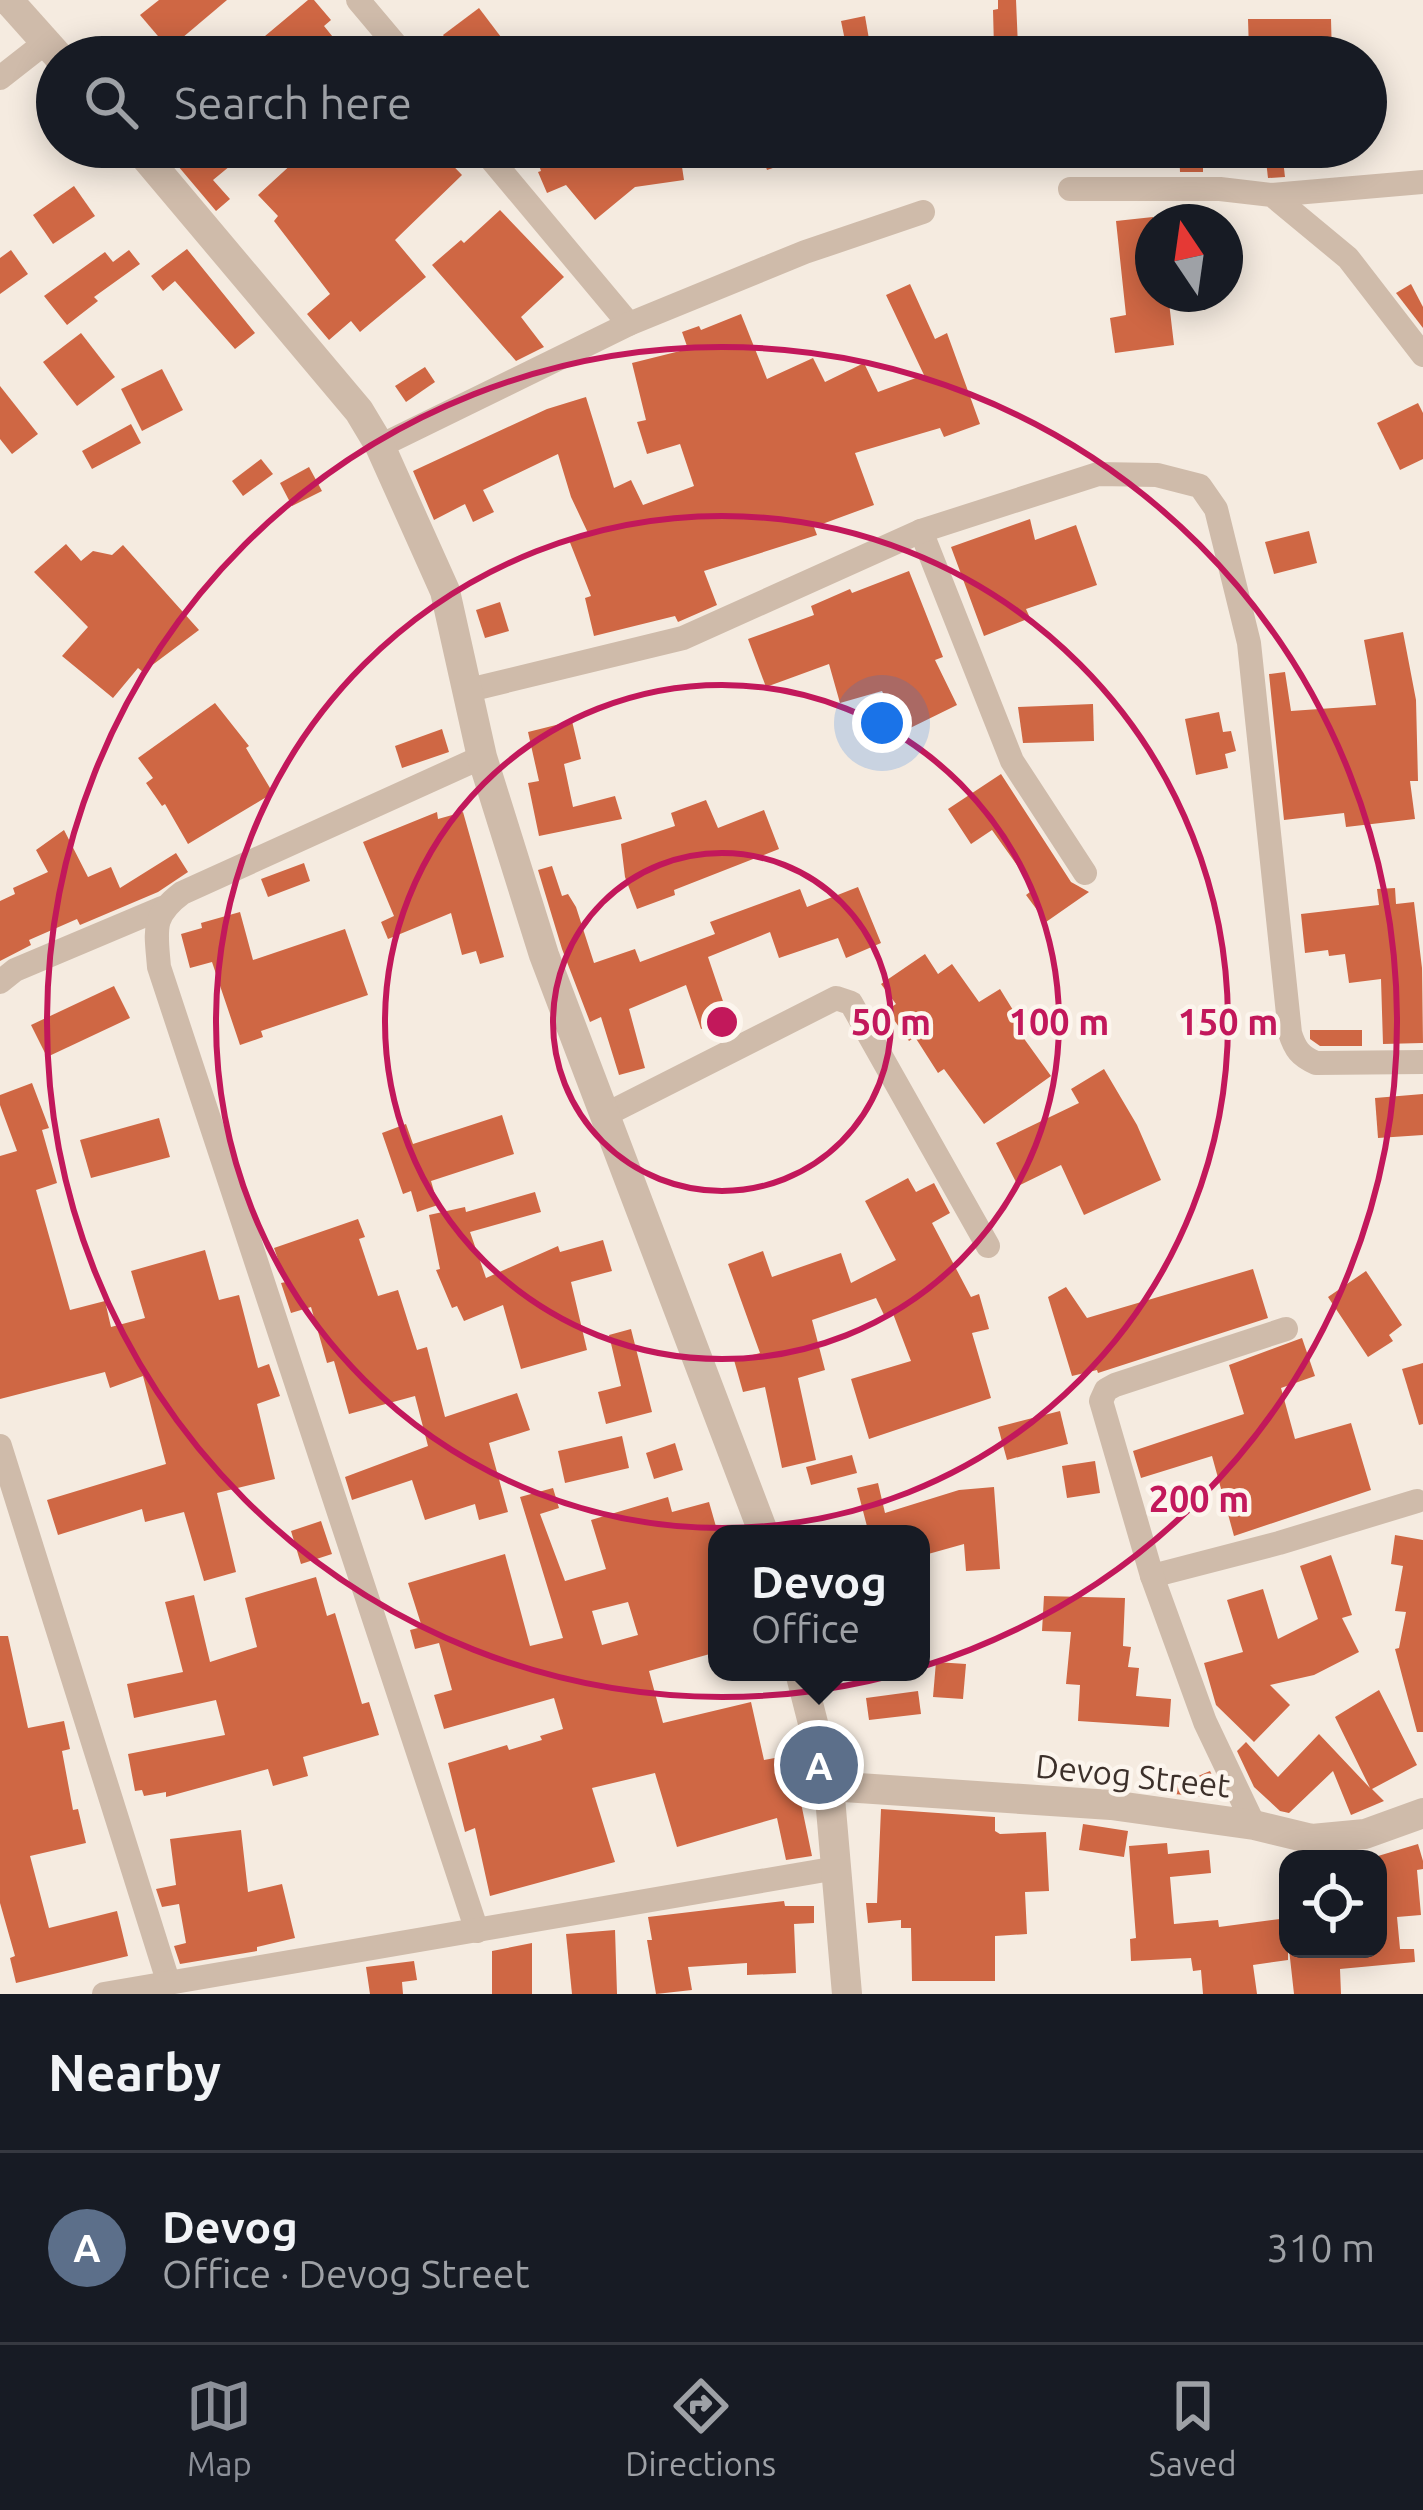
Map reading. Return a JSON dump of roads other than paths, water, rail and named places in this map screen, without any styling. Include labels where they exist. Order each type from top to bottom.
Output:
[{"type":"street","points":[[8,0],[40,36]]},
{"type":"street","points":[[358,0],[388,36]]},
{"type":"street","points":[[0,79],[36,59]]},
{"type":"street","points":[[155,168],[359,412],[380,446],[445,591],[482,758],[544,956],[761,1525]]},
{"type":"street","points":[[499,168],[629,324]]},
{"type":"street","points":[[1070,188],[1220,189],[1272,195],[1423,182]]},
{"type":"street","points":[[1272,195],[1348,258],[1423,356]]},
{"type":"street","points":[[380,446],[629,324],[805,252],[922,212]]},
{"type":"street","points":[[469,690],[683,638],[920,531],[1098,474],[1157,475],[1200,486],[1216,509],[1249,643],[1295,1047],[1301,1057],[1316,1063],[1423,1061]]},
{"type":"street","points":[[920,531],[1012,761],[1085,873]]},
{"type":"street","points":[[0,982],[15,970],[162,908],[182,892],[482,758]]},
{"type":"street","points":[[162,908],[156,929],[159,967],[477,1930]]},
{"type":"street","points":[[605,1115],[843,998],[988,1246]]},
{"type":"street","points":[[1254,1825],[1205,1722],[1152,1576],[1101,1400],[1106,1390],[1286,1329]]},
{"type":"street","points":[[0,1446],[169,1982]]},
{"type":"street","points":[[1152,1576],[1417,1501]]},
{"type":"street","points":[[802,1681],[829,1786],[847,1994]]},
{"type":"street","name":"Devog Street","points":[[829,1786],[1111,1804],[1254,1825],[1312,1839],[1340,1839],[1423,1813]]},
{"type":"street","points":[[104,1994],[837,1868]]},
{"type":"place","name":"Devog","points":[[819,1765]]}]
